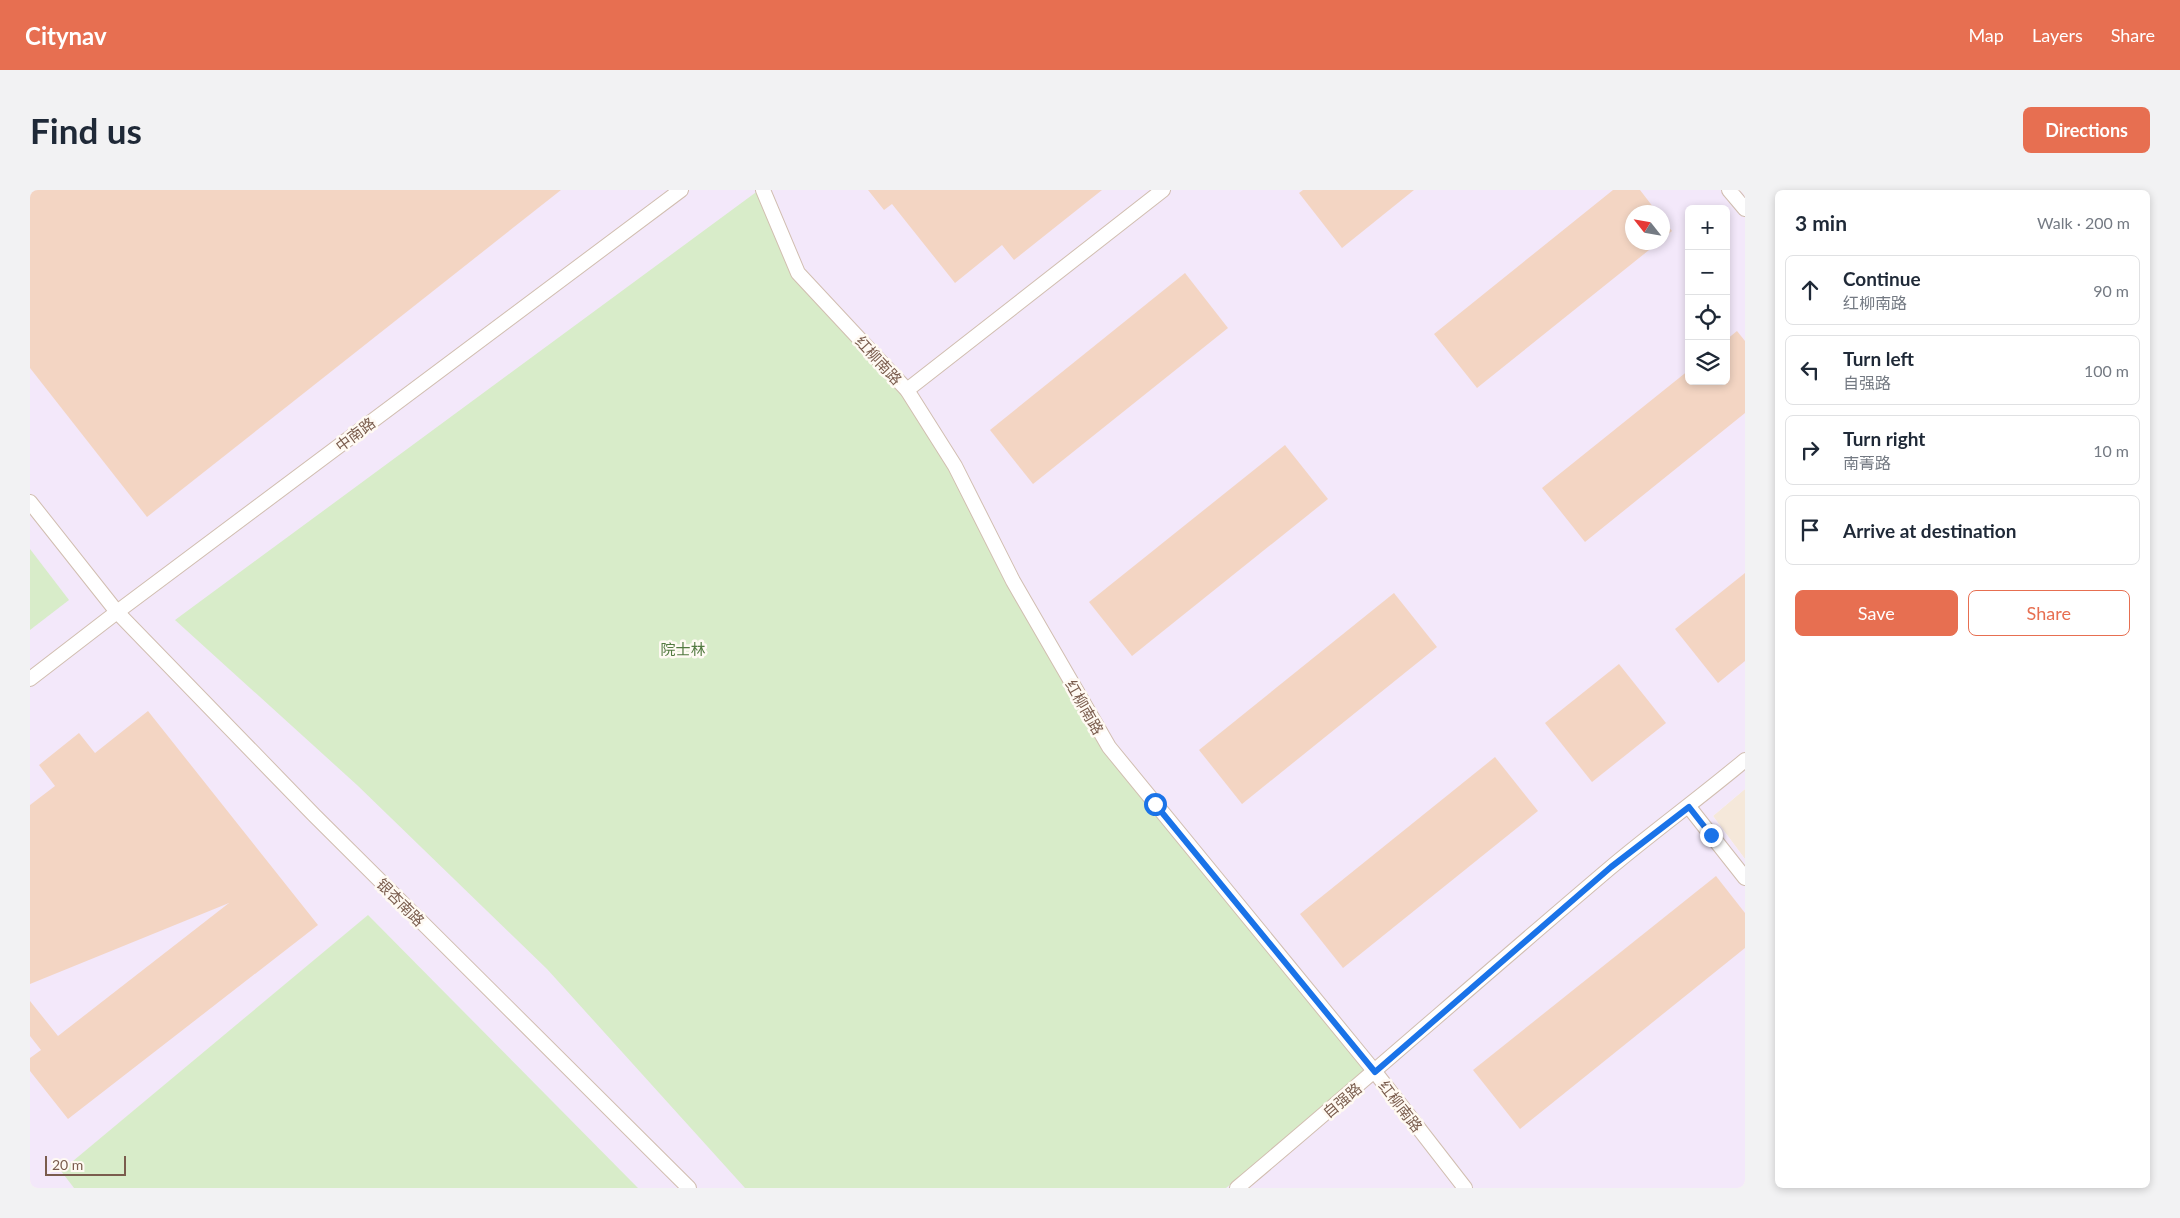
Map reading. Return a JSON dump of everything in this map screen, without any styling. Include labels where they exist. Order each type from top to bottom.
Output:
[{"type":"lane","name":"中南路","points":[[30,679],[116,612],[681,190]]},
{"type":"lane","name":"红柳南路","points":[[763,190],[798,273],[906,390],[955,466],[1013,581],[1109,747],[1375,1072],[1465,1188]]},
{"type":"lane","points":[[906,390],[1163,190]]},
{"type":"lane","points":[[1729,190],[1745,209]]},
{"type":"lane","name":"银杏南路","points":[[30,502],[116,612],[314,815],[690,1188]]},
{"type":"lane","name":"自强路","points":[[1237,1188],[1375,1072],[1611,867],[1689,807],[1745,760]]},
{"type":"lane","points":[[1689,807],[1745,878]]},
{"type":"shaded area","points":[[30,190],[1745,190],[1745,789],[1713,816],[1745,859],[1745,1188],[30,1188]]},
{"type":"shaded area","points":[[1745,789],[1745,859],[1713,816]]},
{"type":"green space","name":"院士林","points":[[759,190],[798,273],[907,390],[1100,736],[1375,1072],[1226,1188],[745,1188],[547,969],[357,785],[175,620]]},
{"type":"green space","points":[[30,549],[69,600],[30,630]]},
{"type":"green space","points":[[368,915],[638,1188],[74,1188],[61,1171]]},
{"type":"building","points":[[34,190],[561,190],[147,517],[30,368],[30,193]]},
{"type":"building","points":[[868,190],[1102,190],[1014,260],[1002,245],[955,283],[892,204],[884,210]]},
{"type":"building","points":[[1303,190],[1414,190],[1342,248],[1299,193]]},
{"type":"building","points":[[1613,190],[1640,190],[1652,205],[1625,205],[1625,250],[1649,250],[1477,388],[1434,334]]},
{"type":"building","points":[[1185,273],[1228,328],[1033,484],[990,430]]},
{"type":"building","points":[[1737,331],[1745,341],[1745,413],[1585,542],[1542,488],[1685,373],[1685,385],[1730,385],[1730,337]]},
{"type":"building","points":[[1285,445],[1328,499],[1132,656],[1089,602]]},
{"type":"building","points":[[1745,573],[1745,661],[1718,683],[1675,629]]},
{"type":"building","points":[[1394,593],[1437,647],[1242,804],[1199,750]]},
{"type":"building","points":[[1619,664],[1666,723],[1592,782],[1545,723]]},
{"type":"building","points":[[148,711],[318,925],[68,1119],[30,1071],[30,1058],[41,1050],[30,1036],[30,1001],[58,1036],[229,903],[30,984],[30,805],[55,786],[39,765],[79,733],[95,753]]},
{"type":"building","points":[[1495,757],[1538,811],[1343,968],[1300,914]]},
{"type":"building","points":[[1716,876],[1745,913],[1745,948],[1520,1129],[1473,1070]]},
{"type":"route","points":[[1155,804],[1375,1072],[1611,867],[1689,807],[1711,835]]}]
